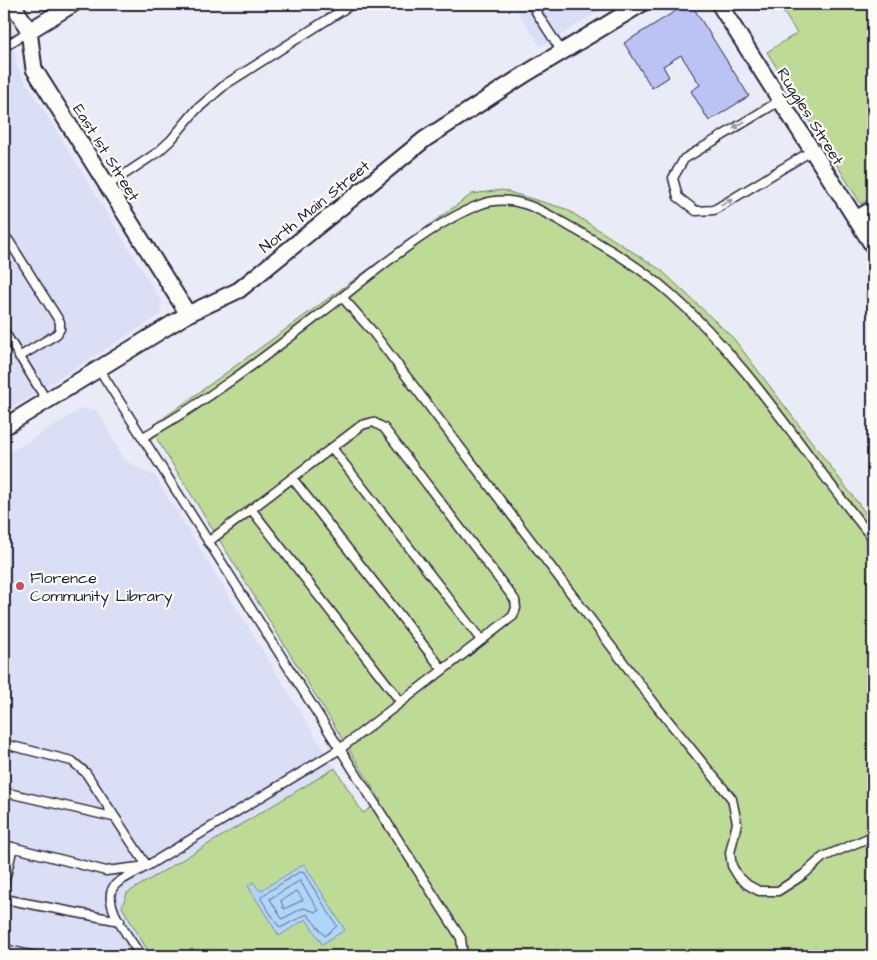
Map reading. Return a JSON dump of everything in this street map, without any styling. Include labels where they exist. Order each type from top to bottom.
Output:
[{"type":"street","name":"East 1st Street","points":[[13,4],[29,31],[34,69],[188,314]]},
{"type":"street","points":[[29,31],[73,4]]},
{"type":"street","name":"North Main Street","points":[[4,427],[188,314],[239,290],[425,139],[641,4]]},
{"type":"street","name":"Ruggles Street","points":[[719,4],[873,246]]},
{"type":"street","points":[[856,220],[873,209]]},
{"type":"lane","points":[[107,186],[158,152],[196,110],[226,84],[352,4]]},
{"type":"lane","points":[[546,4],[533,7],[562,52]]},
{"type":"lane","points":[[4,48],[29,31]]},
{"type":"lane","points":[[781,100],[684,159],[673,178],[678,197],[696,211],[714,210],[812,150]]},
{"type":"lane","points":[[143,438],[211,396],[416,242],[476,206],[502,200],[535,207],[632,263],[670,292],[726,350],[797,437],[873,539]]},
{"type":"lane","points":[[4,236],[60,322],[60,329],[57,334],[20,357]]},
{"type":"lane","points":[[342,297],[372,331],[658,708],[732,799],[737,823],[730,853],[732,866],[738,876],[748,885],[759,891],[778,891],[803,875],[823,857],[873,836]]},
{"type":"lane","points":[[4,331],[48,400]]},
{"type":"lane","points":[[99,369],[461,938],[465,954],[463,956]]},
{"type":"lane","points":[[141,956],[111,907],[109,895],[115,885],[340,749],[512,616],[516,608],[515,600],[384,428],[373,422],[362,425],[208,542]]},
{"type":"lane","points":[[332,448],[481,640]]},
{"type":"lane","points":[[292,478],[443,670]]},
{"type":"lane","points":[[251,509],[401,702]]},
{"type":"lane","points":[[4,744],[72,761],[86,773],[146,866]]},
{"type":"lane","points":[[4,792],[113,817]]},
{"type":"lane","points":[[4,845],[106,871],[146,866]]},
{"type":"lane","points":[[4,884],[13,847]]},
{"type":"lane","points":[[4,898],[120,921]]},
{"type":"lane","points":[[4,949],[35,956]]},
{"type":"shaded area","points":[[513,4],[611,4],[541,47]]},
{"type":"shaded area","points":[[4,13],[12,26],[17,67],[162,302],[160,315],[4,413]]},
{"type":"shaded area","points":[[81,409],[97,410],[124,460],[155,476],[335,768],[127,893],[122,907],[151,956],[4,956],[4,456]]},
{"type":"green space","points":[[778,4],[873,4],[873,196],[861,204],[767,52],[797,33]]},
{"type":"green space","points":[[502,190],[566,209],[661,270],[734,339],[873,523],[873,956],[151,956],[122,907],[127,893],[335,768],[363,813],[381,801],[150,428],[472,194]]},
{"type":"water","points":[[304,864],[345,930],[322,944],[306,919],[279,936],[248,886],[253,882],[260,891]]},
{"type":"building","points":[[687,4],[691,4],[749,96],[709,121],[691,91],[700,85],[681,55],[663,66],[669,77],[652,88],[624,43]]},
{"type":"place","name":"Florence Community Library","points":[[20,586]]}]
